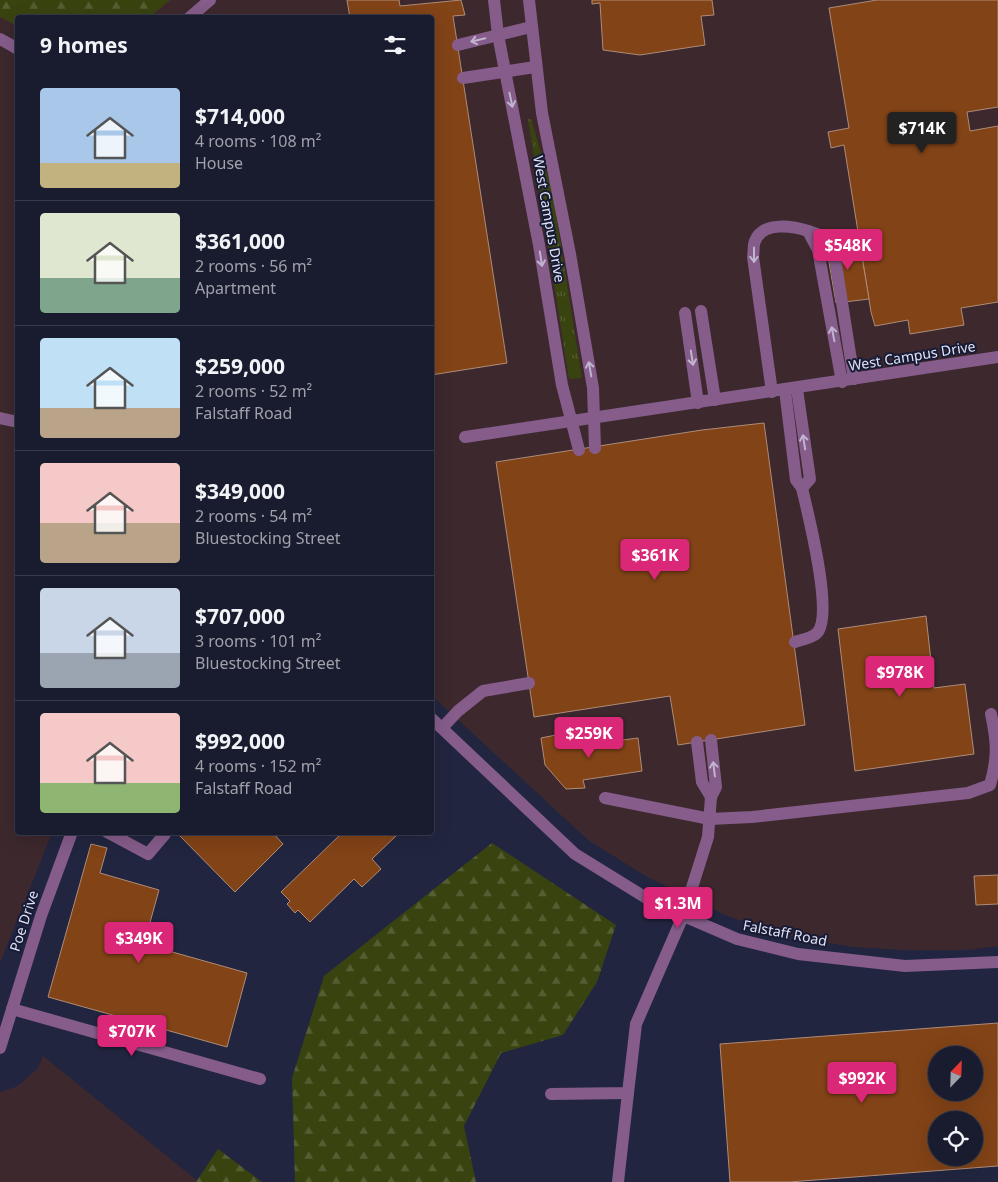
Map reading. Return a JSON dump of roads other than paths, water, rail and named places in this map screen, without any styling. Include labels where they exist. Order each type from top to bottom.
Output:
[{"type":"street","points":[[192,15],[210,0]]},
{"type":"street","name":"West Campus Drive","points":[[494,0],[498,35],[539,245],[570,422],[998,357]]},
{"type":"street","name":"West Campus Drive","points":[[529,0],[535,66],[593,388],[592,418]]},
{"type":"street","points":[[458,45],[532,27]]},
{"type":"street","points":[[0,39],[15,47]]},
{"type":"street","points":[[463,78],[535,66]]},
{"type":"street","points":[[772,392],[753,257],[754,241],[763,232],[778,226],[794,226],[832,239],[848,380]]},
{"type":"street","points":[[808,231],[818,250],[848,380]]},
{"type":"street","points":[[701,311],[715,400]]},
{"type":"street","points":[[685,313],[698,404]]},
{"type":"street","points":[[791,389],[796,480],[802,488],[823,599],[823,622],[816,634],[795,642]]},
{"type":"street","points":[[0,418],[15,421]]},
{"type":"street","points":[[592,418],[595,448]]},
{"type":"street","points":[[465,437],[570,422],[579,450]]},
{"type":"street","points":[[442,728],[458,711],[483,692],[529,683]]},
{"type":"street","points":[[605,798],[710,819],[752,817],[968,793],[990,785],[998,767],[997,745],[991,714]]},
{"type":"street","name":"Falstaff Road","points":[[434,721],[575,854],[656,904],[736,939],[798,954],[905,966],[998,962]]},
{"type":"street","points":[[618,1182],[636,1024],[683,916],[708,837],[711,797],[716,787],[711,740]]},
{"type":"street","points":[[697,742],[702,782],[711,797]]},
{"type":"street","name":"Poe Drive","points":[[0,1048],[40,916],[71,835]]},
{"type":"street","points":[[113,835],[148,854],[164,835]]},
{"type":"street","points":[[12,1009],[260,1079]]},
{"type":"street","points":[[551,1094],[628,1093]]}]
